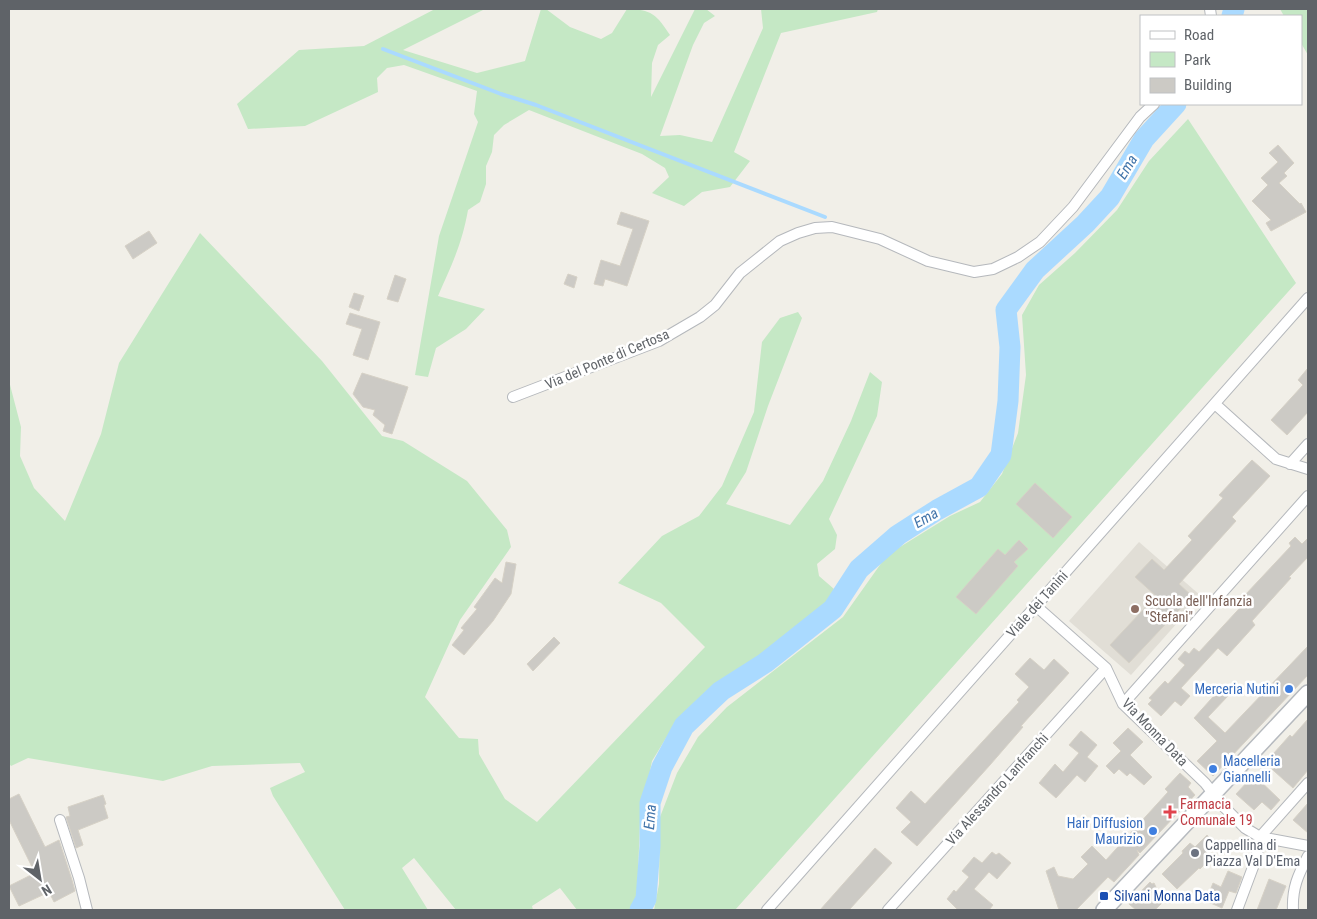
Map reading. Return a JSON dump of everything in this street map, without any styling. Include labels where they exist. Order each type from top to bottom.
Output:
[{"type":"main road","points":[[1104,910],[1308,693]]},
{"type":"street","name":"Via del Ponte di Certosa","points":[[514,397],[659,341],[700,317],[715,305],[740,273],[780,241],[815,228],[832,227],[880,239],[928,261],[965,270],[974,272],[993,269],[1018,257],[1040,242],[1073,207],[1134,124],[1153,105]]},
{"type":"street","name":"Viale dei Tanini","points":[[768,910],[1308,298]]},
{"type":"street","points":[[1215,404],[1276,459],[1308,469]]},
{"type":"street","points":[[1290,464],[1308,444]]},
{"type":"street","points":[[1123,704],[1308,496]]},
{"type":"street","name":"Via Monna Data","points":[[1036,606],[1106,668],[1123,704],[1205,783],[1245,828],[1260,837]]},
{"type":"street","name":"Via Alessandro Lanfranchi","points":[[888,910],[1106,668]]},
{"type":"street","points":[[1237,910],[1256,859],[1260,837],[1308,783]]},
{"type":"street","points":[[60,820],[79,878],[87,910]]},
{"type":"street","points":[[1260,837],[1308,846]]},
{"type":"street","points":[[1293,910],[1292,900],[1297,876],[1308,856]]},
{"type":"shaded area","name":"Scuola dell'Infanzia \"Stefani\"","points":[[1139,542],[1201,596],[1131,675],[1069,621]]},
{"type":"green space","points":[[435,9],[485,9],[403,50],[477,73],[525,61],[541,9],[546,9],[570,27],[601,39],[612,33],[627,9],[642,10],[653,14],[670,35],[658,45],[652,63],[651,97],[695,9],[706,9],[715,16],[704,23],[693,45],[660,136],[680,135],[712,142],[763,28],[761,9],[878,9],[877,12],[781,33],[734,152],[750,161],[730,187],[702,192],[684,206],[652,193],[669,177],[665,168],[642,154],[529,110],[504,125],[494,135],[492,152],[486,166],[486,184],[480,202],[468,210],[460,244],[438,296],[485,309],[466,329],[436,348],[428,377],[415,375],[439,236],[478,122],[474,114],[477,91],[404,65],[387,68],[377,78],[378,92],[305,126],[248,129],[237,104],[299,50],[364,46]]},
{"type":"green space","points":[[1280,9],[1308,9],[1308,55],[1302,45],[1302,15],[1283,15]]},
{"type":"green space","points":[[1188,119],[1296,283],[735,910],[654,910],[659,884],[660,817],[677,773],[698,737],[727,707],[843,617],[887,555],[950,516],[980,502],[1002,474],[1018,433],[1026,375],[1022,315],[1039,285],[1075,253],[1117,210],[1149,161]]},
{"type":"green space","points":[[200,233],[322,361],[382,436],[403,441],[467,481],[507,530],[511,547],[460,620],[425,697],[459,738],[478,739],[479,754],[505,799],[537,822],[705,647],[661,603],[618,583],[662,536],[699,516],[722,486],[754,412],[762,342],[780,318],[798,312],[802,318],[768,406],[746,472],[726,504],[790,525],[823,481],[851,421],[870,372],[882,382],[877,416],[829,519],[837,535],[835,549],[817,564],[819,576],[834,589],[824,608],[747,664],[674,725],[652,761],[640,822],[637,900],[633,910],[577,910],[560,888],[532,906],[533,910],[456,910],[414,858],[402,868],[428,910],[345,910],[273,796],[270,788],[305,772],[300,763],[212,766],[163,781],[28,758],[11,766],[9,763],[9,381],[21,427],[20,456],[34,488],[65,521],[101,434],[119,363]]},
{"type":"building","points":[[1278,145],[1294,163],[1284,173],[1287,176],[1279,183],[1301,203],[1306,212],[1271,231],[1266,223],[1271,220],[1252,201],[1268,185],[1261,178],[1278,162],[1269,153]]},
{"type":"building","points":[[621,212],[649,221],[627,286],[605,279],[603,286],[594,284],[601,260],[620,266],[633,229],[617,224]]},
{"type":"building","points":[[149,231],[157,243],[133,259],[125,246]]},
{"type":"building","points":[[568,274],[577,277],[574,288],[564,284]]},
{"type":"building","points":[[395,275],[406,279],[398,302],[387,299]]},
{"type":"building","points":[[354,293],[364,296],[359,311],[349,307]]},
{"type":"building","points":[[350,313],[380,322],[368,360],[353,355],[362,329],[346,324]]},
{"type":"building","points":[[1308,368],[1308,412],[1287,435],[1271,420],[1303,385],[1298,380]]},
{"type":"building","points":[[362,373],[408,387],[392,434],[383,431],[385,425],[373,415],[375,410],[363,407],[353,394]]},
{"type":"building","points":[[1252,460],[1270,476],[1232,517],[1236,521],[1179,584],[1192,596],[1129,663],[1110,645],[1156,596],[1135,577],[1152,559],[1164,570],[1192,540],[1188,536],[1223,498],[1219,495]]},
{"type":"building","points":[[1035,483],[1072,517],[1053,538],[1016,504]]},
{"type":"building","points":[[1295,537],[1302,544],[1308,538],[1308,557],[1252,621],[1255,625],[1227,656],[1218,648],[1181,688],[1190,696],[1181,706],[1175,701],[1161,716],[1148,704],[1152,700],[1149,698],[1165,681],[1168,684],[1185,665],[1178,659],[1185,651],[1189,654],[1194,648],[1199,652],[1249,598],[1245,595],[1291,546],[1289,543]]},
{"type":"building","points":[[1019,540],[1028,549],[1014,562],[1018,566],[976,614],[956,597],[998,549],[1005,555]]},
{"type":"building","points":[[506,562],[516,564],[511,594],[493,621],[464,655],[452,645],[464,630],[461,628],[477,609],[474,607],[495,578],[502,583]]},
{"type":"building","points":[[554,637],[560,643],[533,671],[527,664]]},
{"type":"building","points":[[1308,646],[1308,675],[1213,776],[1197,761],[1217,741],[1194,718],[1220,689],[1228,696],[1208,717],[1225,733]]},
{"type":"building","points":[[1030,658],[1044,670],[1054,659],[1069,673],[917,846],[901,832],[911,822],[896,808],[911,791],[925,804],[1019,702],[1017,700],[1029,687],[1015,674]]},
{"type":"building","points":[[1308,719],[1308,770],[1293,788],[1265,763],[1290,735],[1292,737]]},
{"type":"building","points":[[1128,728],[1143,742],[1130,755],[1152,777],[1144,785],[1130,773],[1127,776],[1119,769],[1114,774],[1106,766],[1121,751],[1113,743]]},
{"type":"building","points":[[1081,731],[1097,745],[1087,757],[1098,766],[1085,782],[1077,775],[1056,798],[1039,783],[1055,764],[1063,772],[1079,753],[1069,745]]},
{"type":"building","points":[[1180,773],[1191,783],[1188,787],[1195,795],[1140,853],[1137,850],[1139,855],[1114,882],[1108,877],[1076,910],[1059,910],[1046,871],[1054,867],[1058,876],[1073,879],[1088,864],[1081,857],[1092,846],[1106,860],[1168,792],[1165,789]]},
{"type":"building","points":[[1256,777],[1280,800],[1271,810],[1262,802],[1254,810],[1236,794],[1250,779],[1252,781]]},
{"type":"building","points":[[19,794],[45,847],[59,840],[72,880],[75,891],[54,902],[49,892],[19,906],[9,886],[35,873],[9,820],[9,799]]},
{"type":"building","points":[[103,795],[108,818],[78,830],[83,845],[76,848],[66,817],[70,816],[68,807]]},
{"type":"building","points":[[1308,803],[1308,833],[1293,820]]},
{"type":"building","points":[[1207,835],[1215,843],[1204,855],[1209,860],[1177,889],[1162,874],[1183,853],[1182,851],[1190,843],[1195,847]]},
{"type":"building","points":[[875,848],[892,863],[849,910],[820,910]]},
{"type":"building","points":[[992,852],[996,855],[999,853],[1011,863],[997,879],[989,872],[974,889],[993,905],[989,910],[958,910],[947,899],[969,877],[962,871],[974,857],[982,863]]},
{"type":"building","points":[[1228,871],[1242,877],[1236,893],[1229,891],[1222,908],[1206,901],[1213,883],[1221,887]]},
{"type":"building","points":[[1269,879],[1286,886],[1276,910],[1257,910]]},
{"type":"building","points":[[1150,882],[1154,883],[1163,902],[1155,910],[1136,910],[1129,904]]},
{"type":"waterway","name":"Ema","points":[[1232,15],[1234,9]]},
{"type":"waterway","points":[[383,49],[501,94],[536,105],[825,217]]},
{"type":"waterway","name":"Ema","points":[[640,910],[646,899],[650,846],[650,803],[662,767],[684,726],[721,691],[765,663],[833,609],[859,569],[898,535],[937,510],[979,487],[1001,455],[1008,401],[1010,347],[1006,310],[1035,270],[1085,224],[1110,197],[1144,139],[1175,105]]},
{"type":"place","name":"Scuola dell'Infanzia \"Stefani\"","points":[[1135,609]]},
{"type":"place","name":"Merceria Nutini","points":[[1289,689]]},
{"type":"place","name":"Macelleria Giannelli","points":[[1213,769]]},
{"type":"place","name":"Farmacia Comunale 19","points":[[1170,812]]},
{"type":"place","name":"Hair Diffusion Maurizio","points":[[1153,831]]},
{"type":"place","name":"Cappellina di Piazza Val D'Ema","points":[[1195,853]]},
{"type":"place","name":"Silvani Monna Data","points":[[1104,896]]}]
